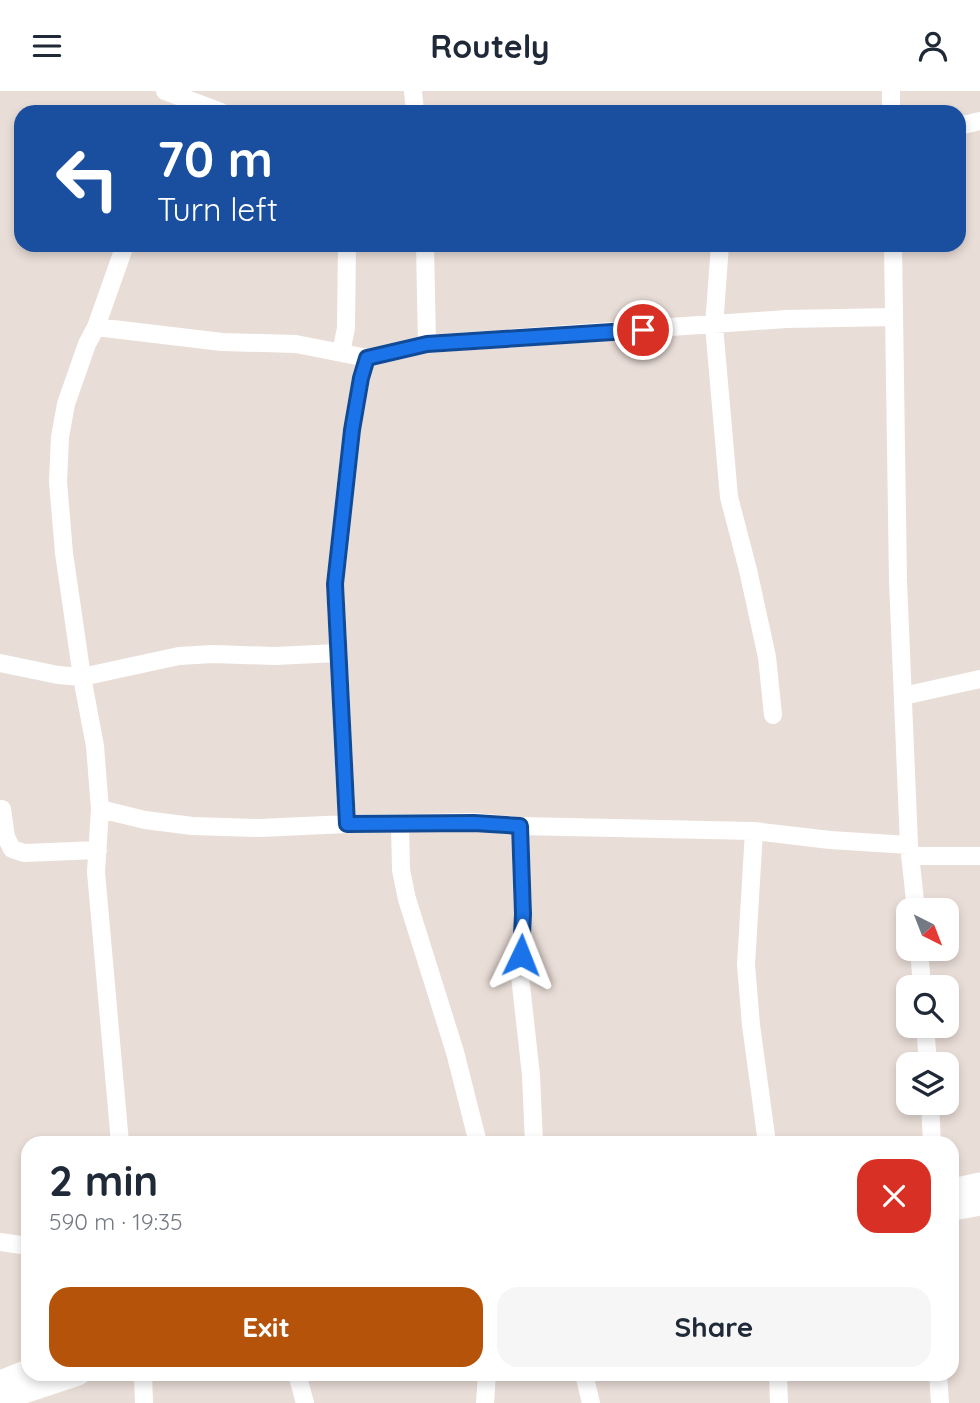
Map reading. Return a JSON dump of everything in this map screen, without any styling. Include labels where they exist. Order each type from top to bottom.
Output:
[{"type":"main road","points":[[959,1188],[980,1184]]},
{"type":"main road","points":[[959,1208],[980,1203]]},
{"type":"main road","points":[[0,1382],[21,1374]]},
{"type":"main road","points":[[0,1400],[57,1381]]},
{"type":"street","points":[[164,91],[191,101]]},
{"type":"street","points":[[119,1136],[112,1067],[110,1004],[96,872],[100,809],[95,746],[82,677],[58,482],[60,437],[74,377],[96,327],[123,252]]},
{"type":"street","points":[[341,353],[346,328],[347,252]]},
{"type":"street","points":[[425,252],[427,344]]},
{"type":"street","points":[[719,252],[714,325],[729,497],[767,657],[773,715]]},
{"type":"street","points":[[893,252],[903,696],[909,851],[915,898]]},
{"type":"street","points":[[96,327],[222,342],[296,344],[367,358],[427,344],[786,319],[894,317]]},
{"type":"street","points":[[347,824],[335,584],[352,430],[367,358]]},
{"type":"street","points":[[0,663],[82,677],[179,656],[337,653]]},
{"type":"street","points":[[903,696],[980,679]]},
{"type":"street","points":[[2,809],[6,837],[12,849],[24,853],[97,850]]},
{"type":"street","points":[[100,809],[145,820],[192,826],[260,828],[474,823],[754,831],[909,851],[980,856]]},
{"type":"street","points":[[400,824],[401,870],[407,899],[455,1052],[476,1136]]},
{"type":"street","points":[[520,826],[523,914],[520,976],[531,1075],[534,1136]]},
{"type":"street","points":[[754,831],[746,965],[766,1136]]},
{"type":"street","points":[[931,1115],[932,1136]]},
{"type":"street","points":[[0,1242],[21,1245]]},
{"type":"street","points":[[143,1381],[145,1403]]},
{"type":"street","points":[[299,1381],[305,1403]]},
{"type":"street","points":[[485,1403],[486,1381]]},
{"type":"street","points":[[586,1381],[591,1403]]},
{"type":"street","points":[[778,1381],[779,1403]]},
{"type":"street","points":[[938,1381],[940,1403]]},
{"type":"route","points":[[521,955],[523,914],[520,826],[474,823],[347,824],[337,668],[335,584],[352,430],[361,378],[367,358],[427,344],[643,330]]}]
